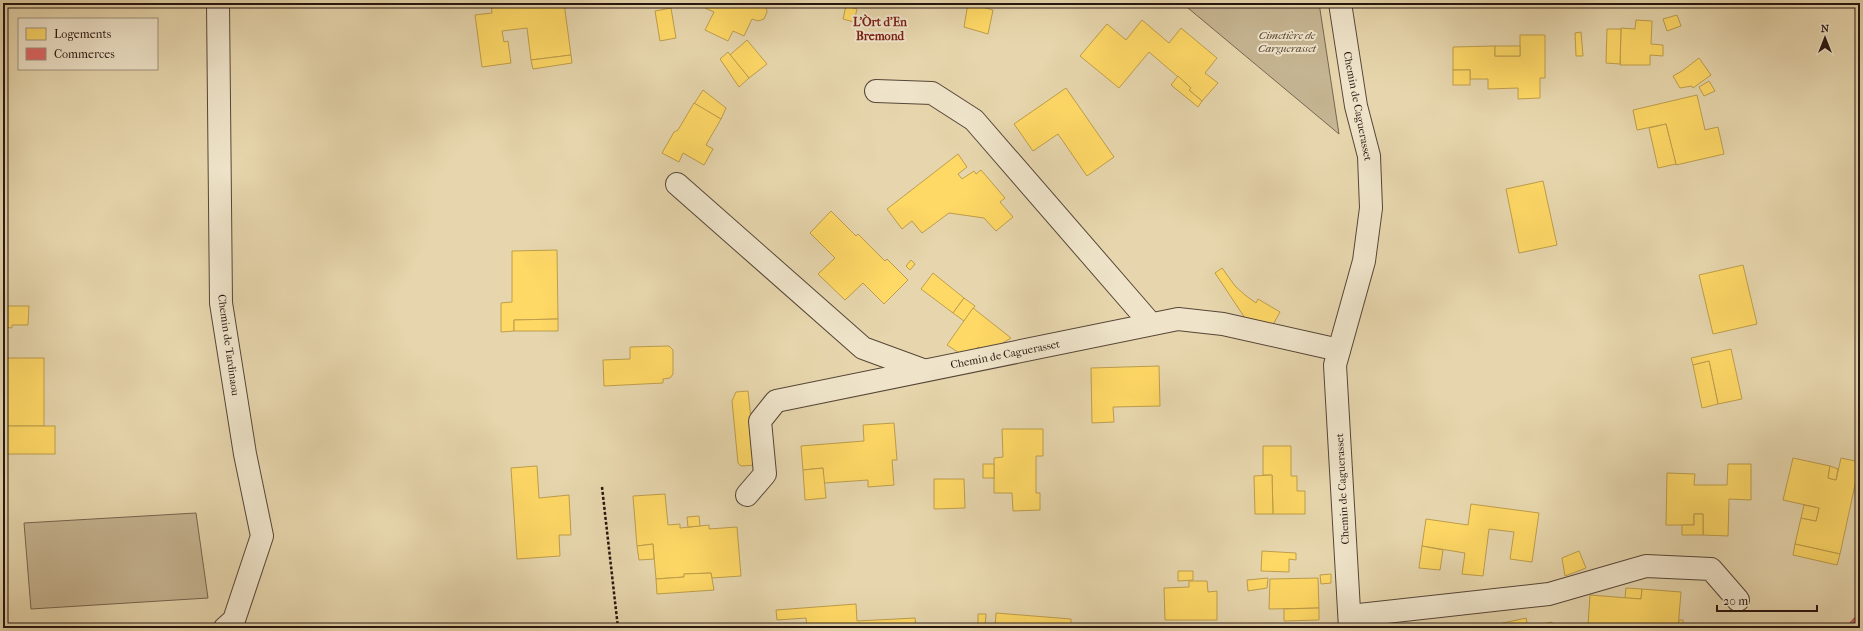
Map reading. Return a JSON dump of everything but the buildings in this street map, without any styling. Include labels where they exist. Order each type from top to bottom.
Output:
[{"type":"street","name":"Chemin de Tardinaou","points":[[218,3],[221,303],[245,454],[262,536],[234,620],[225,628]]},
{"type":"street","name":"Chemin de Caguerasset","points":[[1340,3],[1356,106],[1369,156],[1371,208],[1364,261],[1335,365],[1350,622]]},
{"type":"street","points":[[876,91],[932,93],[974,120],[1150,324]]},
{"type":"street","points":[[677,184],[863,348],[923,370]]},
{"type":"street","name":"Chemin de Caguerasset","points":[[747,495],[765,474],[760,421],[776,401],[1178,319],[1223,324],[1340,350]]},
{"type":"street","points":[[1350,622],[1549,594],[1646,566],[1711,569],[1738,600]]},
{"type":"path","points":[[602,487],[618,628]]},
{"type":"green space","name":"Cimetière de Carguerasset","points":[[1182,3],[1319,3],[1339,134]]},
{"type":"green space","points":[[196,513],[208,598],[31,609],[24,523]]},
{"type":"district","name":"L'Òrt d'En Bremond","points":[[880,29]]}]
